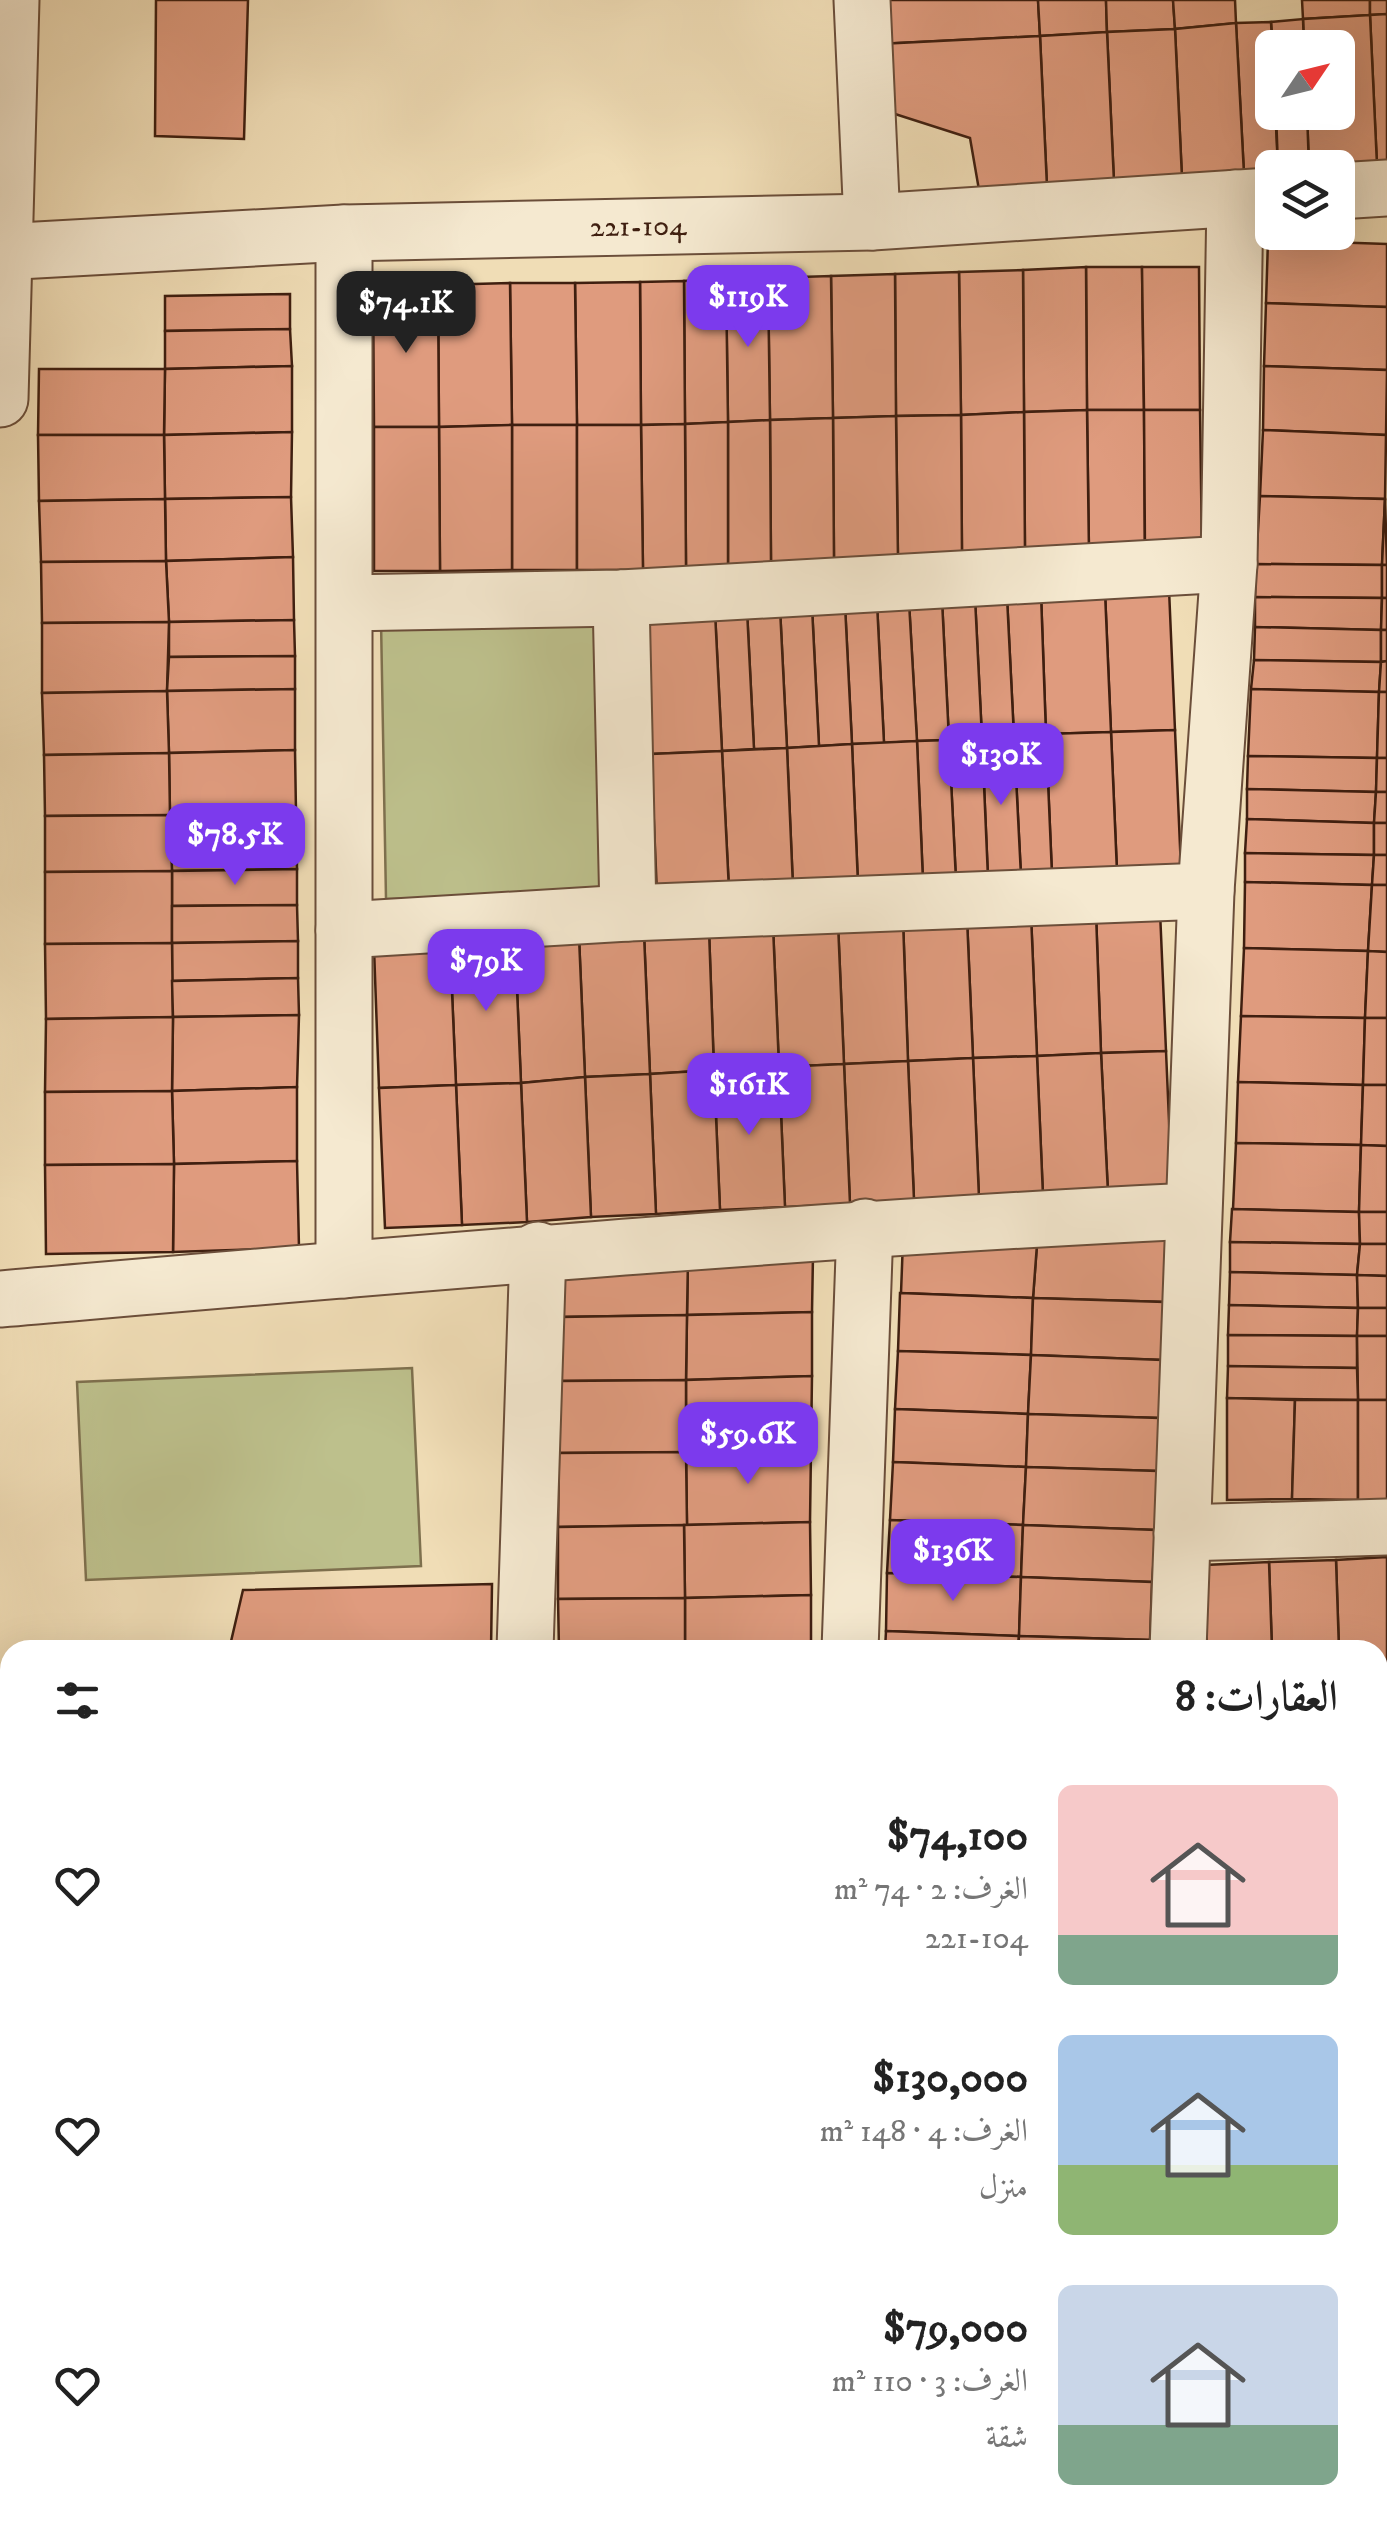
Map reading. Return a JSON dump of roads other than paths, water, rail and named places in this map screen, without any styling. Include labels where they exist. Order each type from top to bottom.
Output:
[{"type":"street","points":[[0,398],[11,0]]},
{"type":"street","points":[[862,0],[872,222]]},
{"type":"street","points":[[1355,191],[1387,188]]},
{"type":"street","points":[[1178,1640],[1206,891],[1254,197]]},
{"type":"street","name":"221-104","points":[[2,252],[344,233],[872,222],[1254,197]]},
{"type":"street","points":[[344,233],[344,1270]]},
{"type":"street","points":[[346,603],[621,598],[1229,564]]},
{"type":"street","points":[[621,598],[628,912]]},
{"type":"street","points":[[344,930],[628,912],[1206,891]]},
{"type":"street","points":[[0,1300],[538,1250],[865,1226],[1192,1211]]},
{"type":"street","points":[[850,1640],[865,1226]]},
{"type":"street","points":[[525,1640],[538,1250]]},
{"type":"street","points":[[1182,1532],[1387,1527]]}]
